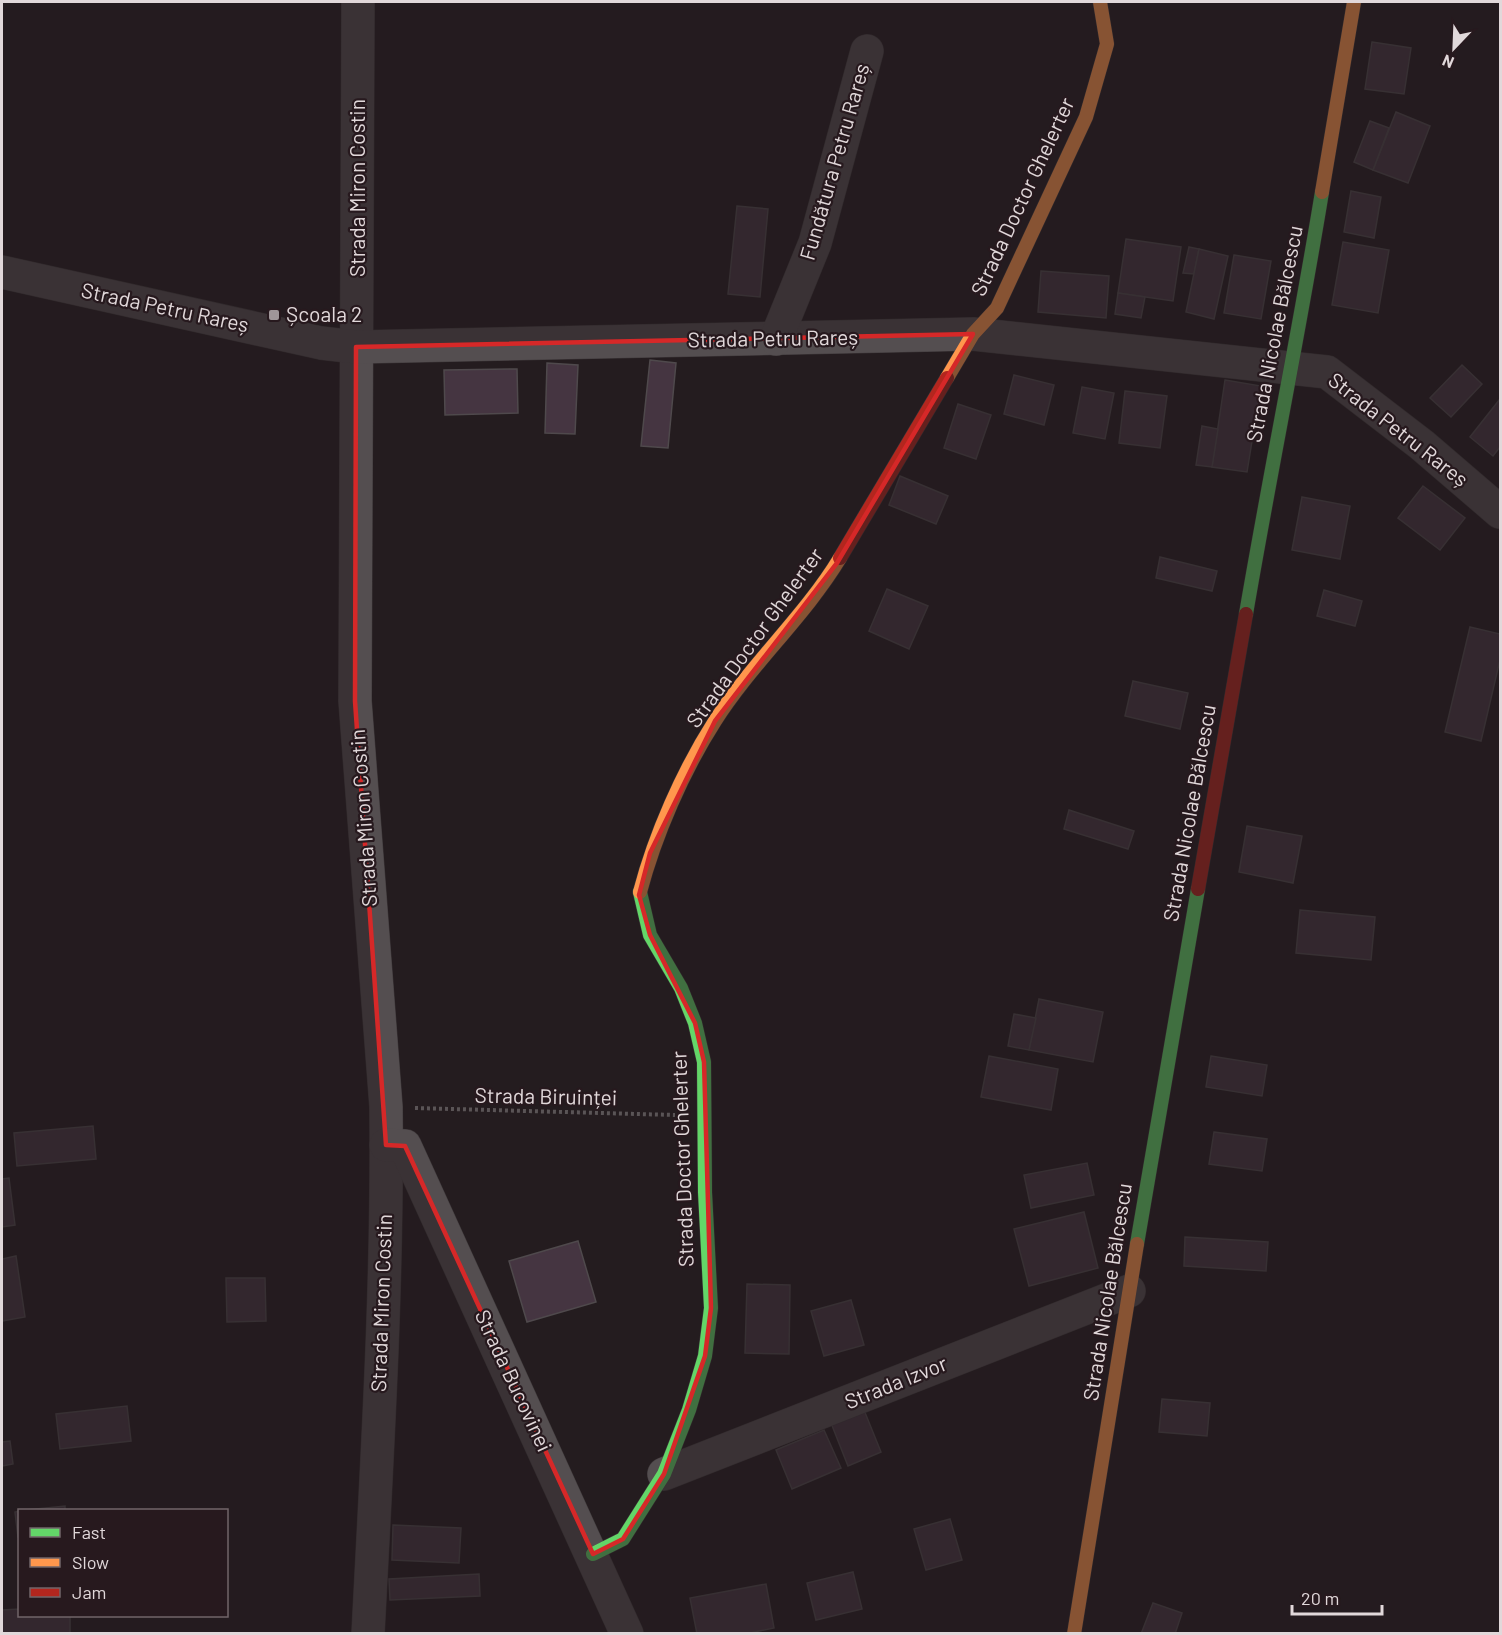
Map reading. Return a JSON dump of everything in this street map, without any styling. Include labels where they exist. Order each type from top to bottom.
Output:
[{"type":"street","name":"Strada Miron Costin","points":[[358,2],[355,701],[386,1107],[381,1357],[369,1634]]},
{"type":"street","name":"Strada Doctor Ghelerter","points":[[593,1554],[623,1539],[664,1474],[689,1410],[705,1356],[711,1308],[705,1192],[704,1062],[695,1023],[681,988],[650,935],[639,895],[650,853],[666,815],[715,721],[837,563],[973,334],[997,308],[1086,117],[1107,44],[1100,2]]},
{"type":"street","name":"Strada Nicolae Bălcescu","points":[[1074,1634],[1129,1291],[1354,2]]},
{"type":"street","name":"Fundătura Petru Rareș","points":[[776,339],[815,243],[867,51]]},
{"type":"street","name":"Strada Petru Rareș","points":[[2,272],[321,343],[356,346],[973,334],[1327,372],[1422,445],[1500,512]]},
{"type":"street","name":"Strada Bucovinei","points":[[386,1145],[405,1146],[593,1554],[627,1634]]},
{"type":"street","name":"Strada Izvor","points":[[664,1474],[1129,1291]]},
{"type":"path","name":"Strada Biruinței","points":[[386,1107],[706,1116]]},
{"type":"highlighted area","points":[[973,334],[837,563],[715,721],[650,853],[639,895],[650,935],[695,1023],[704,1062],[711,1308],[705,1356],[664,1474],[623,1539],[593,1554],[405,1146],[386,1145],[355,701],[356,347]]},
{"type":"building","points":[[1372,42],[1411,48],[1404,94],[1365,89]]},
{"type":"building","points":[[1396,112],[1430,126],[1408,183],[1373,170]]},
{"type":"building","points":[[1370,121],[1389,128],[1373,170],[1354,162]]},
{"type":"building","points":[[1351,191],[1381,197],[1374,238],[1344,232]]},
{"type":"building","points":[[737,206],[768,209],[760,297],[728,294]]},
{"type":"building","points":[[1126,239],[1181,247],[1173,301],[1118,293]]},
{"type":"building","points":[[1343,242],[1389,250],[1378,313],[1332,305]]},
{"type":"building","points":[[1189,247],[1199,249],[1194,274],[1183,273]]},
{"type":"building","points":[[1199,249],[1228,256],[1214,319],[1186,312]]},
{"type":"building","points":[[1234,255],[1271,261],[1261,319],[1224,313]]},
{"type":"building","points":[[1041,271],[1109,276],[1106,318],[1038,312]]},
{"type":"building","points":[[1118,293],[1145,297],[1141,318],[1115,314]]},
{"type":"building","points":[[650,360],[676,363],[668,448],[641,446]]},
{"type":"building","points":[[547,363],[578,365],[575,434],[545,433]]},
{"type":"building","points":[[1462,365],[1482,384],[1451,417],[1430,398]]},
{"type":"building","points":[[517,369],[518,413],[445,415],[444,370]]},
{"type":"building","points":[[1014,375],[1054,385],[1044,425],[1004,414]]},
{"type":"building","points":[[1225,380],[1261,386],[1247,472],[1212,467]]},
{"type":"building","points":[[1082,387],[1114,393],[1105,439],[1073,433]]},
{"type":"building","points":[[1125,391],[1167,396],[1160,448],[1119,443]]},
{"type":"building","points":[[1500,399],[1500,447],[1493,456],[1470,437]]},
{"type":"building","points":[[958,404],[991,415],[976,459],[944,448]]},
{"type":"building","points":[[1202,426],[1218,429],[1212,467],[1196,465]]},
{"type":"building","points":[[900,476],[948,496],[936,524],[889,505]]},
{"type":"building","points":[[1423,486],[1465,518],[1440,550],[1398,518]]},
{"type":"building","points":[[1302,497],[1350,506],[1340,559],[1292,550]]},
{"type":"building","points":[[1160,557],[1217,571],[1212,591],[1156,578]]},
{"type":"building","points":[[887,589],[928,606],[909,649],[869,631]]},
{"type":"building","points":[[1324,590],[1362,601],[1355,626],[1317,616]]},
{"type":"building","points":[[1470,627],[1500,634],[1500,660],[1481,741],[1445,732]]},
{"type":"building","points":[[1133,681],[1188,693],[1180,729],[1125,716]]},
{"type":"building","points":[[1069,810],[1134,831],[1128,849],[1064,829]]},
{"type":"building","points":[[1247,826],[1302,836],[1293,883],[1239,872]]},
{"type":"building","points":[[1300,910],[1375,917],[1371,960],[1296,953]]},
{"type":"building","points":[[1039,999],[1103,1012],[1093,1062],[1029,1050]]},
{"type":"building","points":[[1014,1014],[1036,1018],[1029,1050],[1008,1046]]},
{"type":"building","points":[[989,1056],[1058,1069],[1051,1110],[981,1097]]},
{"type":"building","points":[[1211,1056],[1267,1065],[1262,1096],[1206,1087]]},
{"type":"building","points":[[93,1126],[96,1159],[17,1166],[14,1133]]},
{"type":"building","points":[[1214,1132],[1267,1139],[1262,1171],[1209,1164]]},
{"type":"building","points":[[1087,1163],[1094,1195],[1031,1208],[1024,1175]]},
{"type":"building","points":[[9,1178],[15,1225],[2,1227],[2,1179]]},
{"type":"building","points":[[1084,1212],[1098,1268],[1029,1286],[1014,1229]]},
{"type":"building","points":[[1185,1237],[1268,1242],[1266,1271],[1184,1266]]},
{"type":"building","points":[[578,1241],[596,1302],[527,1322],[509,1261]]},
{"type":"building","points":[[16,1256],[25,1317],[2,1321],[2,1259]]},
{"type":"building","points":[[226,1278],[265,1278],[266,1321],[227,1322]]},
{"type":"building","points":[[747,1284],[790,1285],[789,1354],[745,1353]]},
{"type":"building","points":[[851,1300],[864,1345],[824,1356],[811,1311]]},
{"type":"building","points":[[1162,1399],[1210,1403],[1207,1436],[1159,1432]]},
{"type":"building","points":[[127,1406],[131,1441],[60,1449],[56,1414]]},
{"type":"building","points":[[864,1410],[881,1452],[848,1466],[831,1423]]},
{"type":"building","points":[[824,1430],[841,1468],[792,1489],[776,1450]]},
{"type":"building","points":[[10,1441],[13,1464],[2,1466],[2,1442]]},
{"type":"building","points":[[65,1506],[65,1509],[36,1509]]},
{"type":"building","points":[[18,1511],[18,1537],[15,1512]]},
{"type":"building","points":[[950,1519],[962,1560],[926,1570],[914,1529]]},
{"type":"building","points":[[393,1525],[461,1528],[459,1563],[392,1560]]},
{"type":"building","points":[[853,1572],[862,1609],[816,1620],[807,1583]]},
{"type":"building","points":[[479,1574],[480,1596],[390,1600],[389,1579]]},
{"type":"building","points":[[766,1584],[774,1628],[745,1634],[697,1634],[690,1598]]},
{"type":"building","points":[[1153,1603],[1182,1613],[1175,1634],[1141,1634]]},
{"type":"building","points":[[18,1609],[18,1617],[70,1617],[70,1634],[2,1634],[2,1610]]},
{"type":"traffic: fast","points":[[1246,614],[1322,192]]},
{"type":"traffic: fast","points":[[1137,1244],[1198,889]]},
{"type":"traffic: fast","points":[[593,1554],[623,1539],[664,1474],[689,1410],[705,1356],[711,1308],[705,1192],[704,1062],[695,1023],[681,988],[650,935],[640,892]]},
{"type":"traffic: slow","points":[[947,378],[973,334],[997,308],[1086,117],[1107,44],[1100,2]]},
{"type":"traffic: slow","points":[[1322,192],[1354,2]]},
{"type":"traffic: slow","points":[[640,892],[662,826],[703,740],[745,679],[811,600],[840,558]]},
{"type":"traffic: slow","points":[[1074,1634],[1137,1244]]},
{"type":"traffic: jam","points":[[840,558],[947,378]]},
{"type":"traffic: jam","points":[[1198,889],[1246,614]]},
{"type":"place","name":"Școala 2","points":[[274,315]]}]
